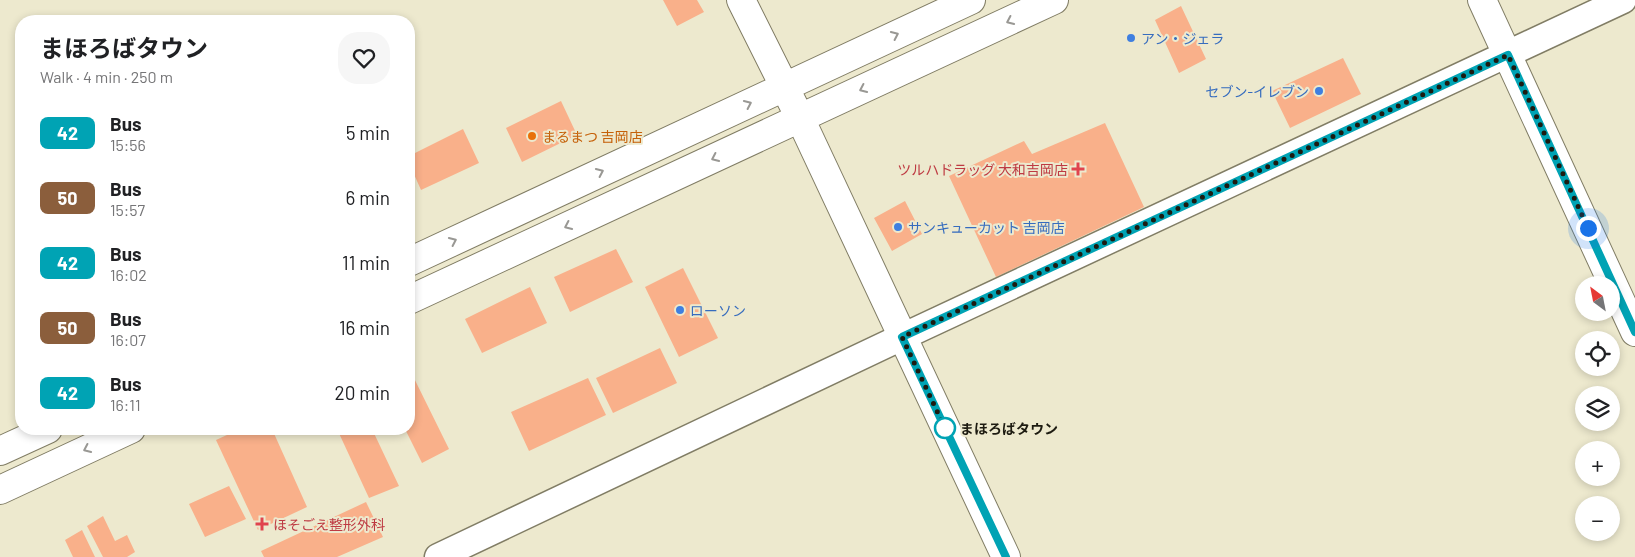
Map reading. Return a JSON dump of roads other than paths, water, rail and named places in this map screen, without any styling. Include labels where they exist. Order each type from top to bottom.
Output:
[{"type":"street","points":[[741,0],[800,118],[1006,557]]},
{"type":"street","points":[[415,259],[971,0]]},
{"type":"street","points":[[415,297],[1054,0]]},
{"type":"street","points":[[1482,0],[1635,332]]},
{"type":"street","points":[[438,557],[902,337],[1623,0]]},
{"type":"street","points":[[0,451],[35,435]]},
{"type":"street","points":[[0,490],[118,435]]},
{"type":"place","name":"アン・ジェラ","points":[[1131,38]]},
{"type":"place","name":"セブン-イレブン","points":[[1319,91]]},
{"type":"place","name":"まるまつ 吉岡店","points":[[532,136]]},
{"type":"place","name":"ツルハドラッグ 大和吉岡店","points":[[1078,169]]},
{"type":"place","name":"サンキューカット 吉岡店","points":[[898,227]]},
{"type":"place","name":"ローソン","points":[[680,310]]},
{"type":"place","name":"まほろばタウン","points":[[945,428]]},
{"type":"place","name":"ほそごえ整形外科","points":[[262,524]]}]
